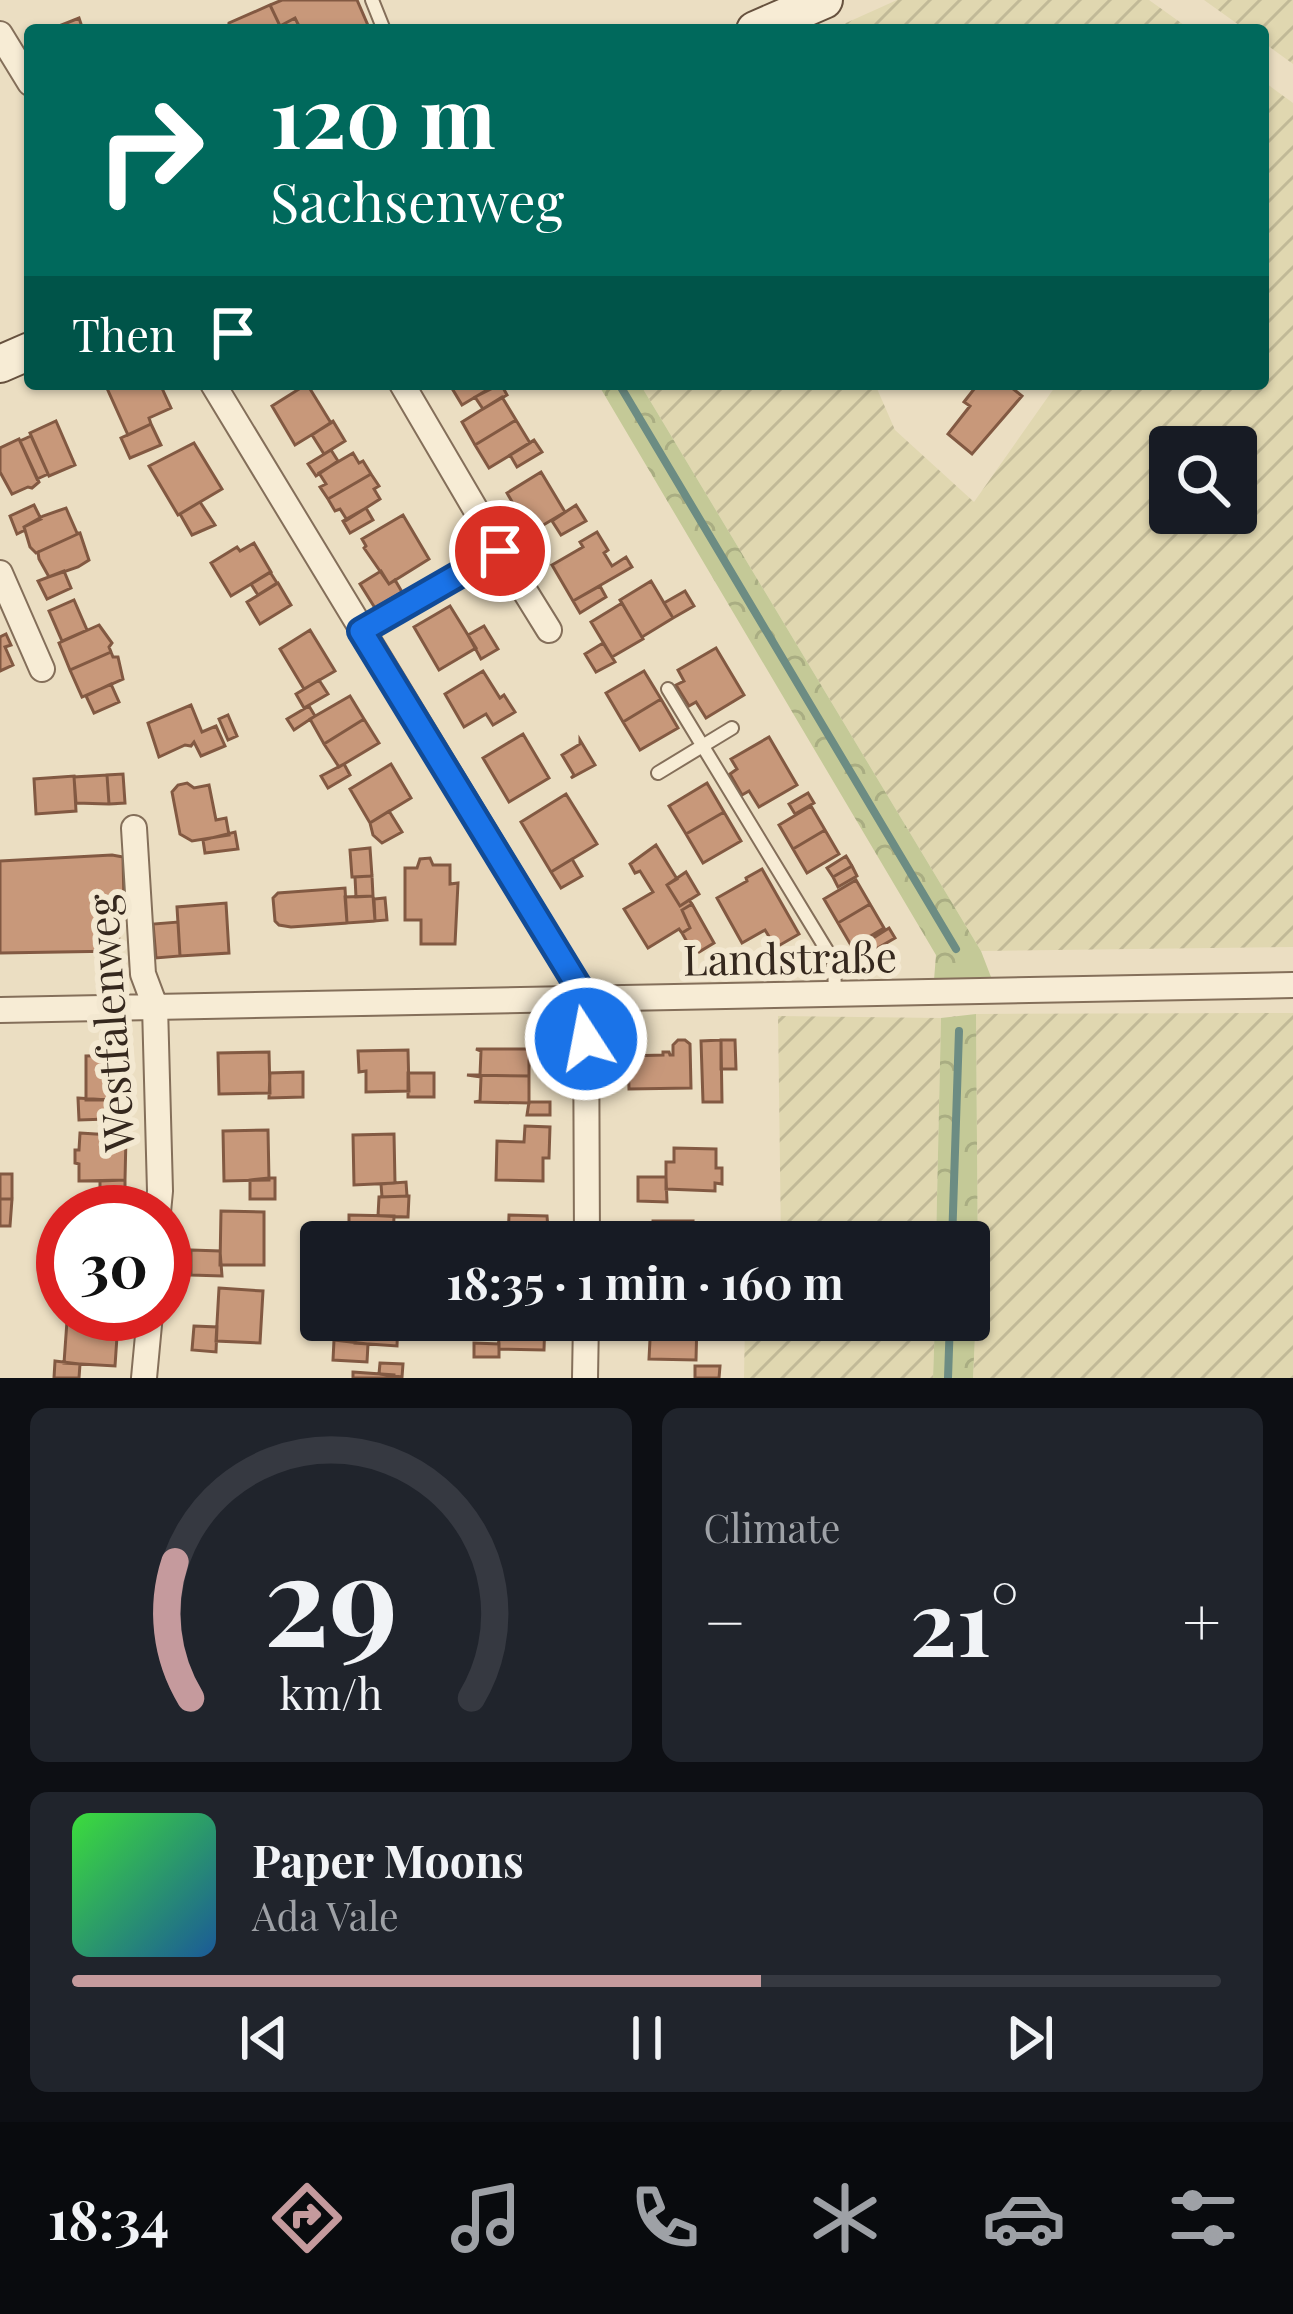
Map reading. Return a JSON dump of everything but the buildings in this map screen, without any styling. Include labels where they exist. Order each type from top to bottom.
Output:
[{"type":"street","points":[[769,24],[824,0]]},
{"type":"street","points":[[0,34],[24,73]]},
{"type":"street","points":[[217,390],[586,999],[587,1221]]},
{"type":"street","points":[[406,390],[549,629]]},
{"type":"street","points":[[361,631],[500,551]]},
{"type":"street","points":[[0,573],[42,669]]},
{"type":"street","name":"Westfalenweg","points":[[134,828],[142,974],[154,1006],[157,1185]]},
{"type":"street","name":"Landstraße","points":[[0,1010],[1293,985]]},
{"type":"street","points":[[145,1378],[148,1341]]},
{"type":"street","points":[[586,1341],[586,1378]]},
{"type":"lane","points":[[668,689],[834,962],[835,995]]},
{"type":"lane","points":[[658,773],[732,728]]},
{"type":"shaded area","points":[[897,0],[1149,0],[1183,24],[845,24]]},
{"type":"shaded area","points":[[1204,0],[1293,0],[1293,64],[1269,46],[1269,24],[1238,24]]},
{"type":"shaded area","points":[[1269,85],[1293,103],[1293,947],[981,951],[644,390],[878,390],[895,430],[974,502],[1053,390],[1269,390]]},
{"type":"shaded area","points":[[1293,1013],[1293,1378],[973,1378],[975,1341],[990,1341],[990,1221],[978,1221],[976,1014]]},
{"type":"shaded area","points":[[778,1016],[941,1018],[936,1221],[781,1221]]},
{"type":"shaded area","points":[[745,1341],[934,1341],[933,1378],[744,1378]]},
{"type":"green space","points":[[602,390],[644,390],[981,951],[991,977],[934,980],[936,955]]},
{"type":"green space","points":[[976,1014],[978,1221],[936,1221],[941,1018]]},
{"type":"green space","points":[[934,1341],[975,1341],[973,1378],[933,1378]]},
{"type":"waterway","points":[[623,390],[956,949]]},
{"type":"waterway","points":[[953,1221],[959,1031]]},
{"type":"waterway","points":[[948,1378],[949,1341]]},
{"type":"route","points":[[500,551],[361,631],[586,999],[586,1039]]}]
